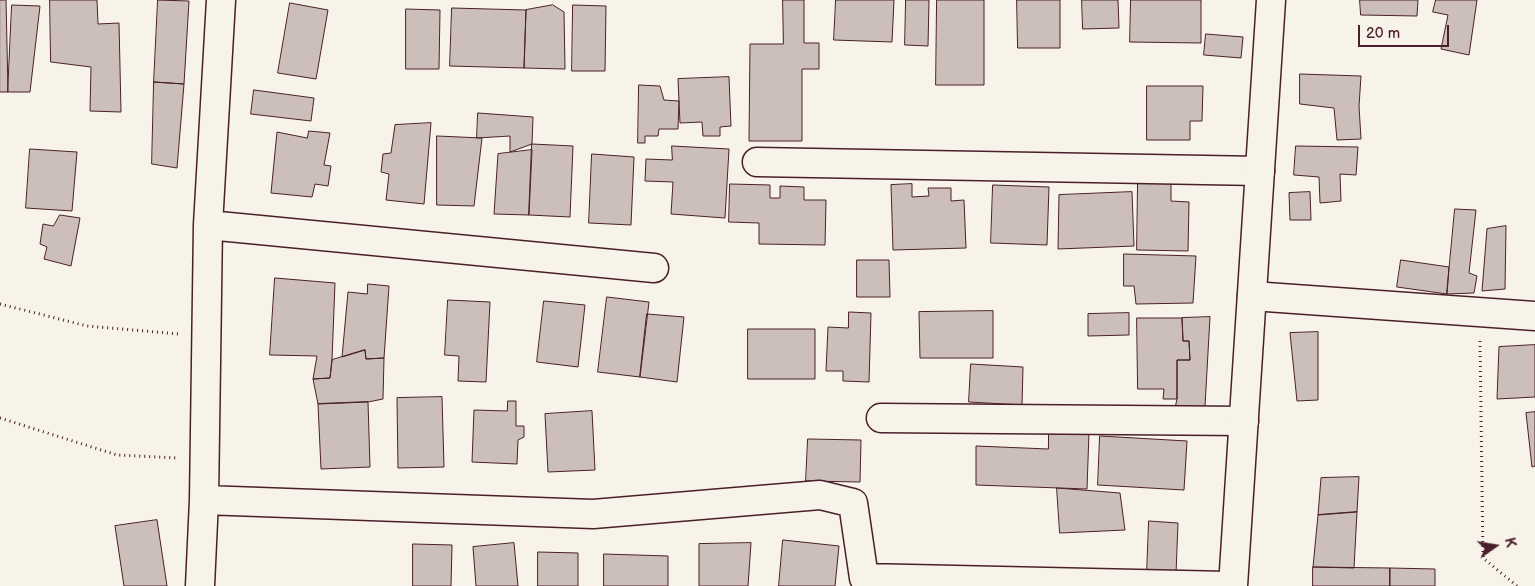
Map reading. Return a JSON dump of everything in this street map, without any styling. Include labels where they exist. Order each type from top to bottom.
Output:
[{"type":"street","points":[[200,586],[205,459],[208,225],[221,0]]},
{"type":"street","points":[[1233,586],[1271,0]]},
{"type":"street","points":[[757,162],[1260,171]]},
{"type":"street","points":[[208,225],[654,268]]},
{"type":"street","points":[[1252,296],[1535,316]]},
{"type":"street","points":[[881,418],[1244,421]]},
{"type":"street","points":[[204,500],[593,514],[820,495],[853,504],[864,578],[1228,586]]},
{"type":"path","points":[[0,304],[87,326],[207,336]]},
{"type":"path","points":[[1480,312],[1483,558],[1517,586]]},
{"type":"path","points":[[0,418],[118,455],[205,459]]},
{"type":"building","points":[[0,0],[6,0],[8,92],[0,92]]},
{"type":"building","points":[[50,0],[97,0],[98,24],[119,23],[121,112],[90,111],[91,67],[51,62]]},
{"type":"building","points":[[158,0],[189,1],[184,84],[154,82]]},
{"type":"building","points":[[783,0],[804,0],[804,43],[819,43],[819,69],[802,69],[802,141],[749,141],[750,44],[783,44]]},
{"type":"building","points":[[836,0],[894,0],[892,42],[834,40]]},
{"type":"building","points":[[906,0],[929,0],[928,46],[905,45]]},
{"type":"building","points":[[937,0],[984,0],[984,85],[936,85]]},
{"type":"building","points":[[1017,0],[1060,0],[1060,48],[1018,48]]},
{"type":"building","points":[[1082,0],[1118,0],[1119,28],[1083,29]]},
{"type":"building","points":[[1131,0],[1201,0],[1201,43],[1130,42]]},
{"type":"building","points":[[1360,0],[1418,0],[1417,16],[1361,15]]},
{"type":"building","points":[[1436,0],[1477,0],[1469,55],[1441,49],[1448,15],[1433,12]]},
{"type":"building","points":[[290,3],[328,10],[316,79],[278,73]]},
{"type":"building","points":[[12,5],[40,6],[30,92],[8,92]]},
{"type":"building","points":[[553,5],[564,12],[565,69],[524,68],[526,10]]},
{"type":"building","points":[[573,5],[606,6],[605,71],[572,71]]},
{"type":"building","points":[[452,8],[526,10],[524,68],[450,66]]},
{"type":"building","points":[[406,9],[440,10],[439,69],[406,69]]},
{"type":"building","points":[[1206,34],[1243,37],[1241,58],[1204,55]]},
{"type":"building","points":[[1300,74],[1361,76],[1359,106],[1361,139],[1337,140],[1334,108],[1300,104]]},
{"type":"building","points":[[729,77],[731,126],[720,127],[720,136],[703,136],[702,122],[680,123],[678,79]]},
{"type":"building","points":[[154,82],[184,84],[177,168],[152,164]]},
{"type":"building","points":[[639,85],[660,86],[664,100],[679,101],[678,129],[659,129],[658,136],[645,136],[645,143],[638,143]]},
{"type":"building","points":[[1147,86],[1203,86],[1202,121],[1190,121],[1190,140],[1147,140]]},
{"type":"building","points":[[254,90],[314,98],[311,121],[251,114]]},
{"type":"building","points":[[478,113],[533,117],[532,144],[510,152],[510,136],[477,138]]},
{"type":"building","points":[[431,123],[424,204],[386,200],[389,174],[381,172],[383,154],[391,153],[395,125]]},
{"type":"building","points":[[309,131],[330,133],[324,165],[331,166],[328,186],[315,184],[312,197],[271,193],[277,132],[307,138]]},
{"type":"building","points":[[437,136],[482,138],[474,206],[437,205]]},
{"type":"building","points":[[532,144],[573,146],[570,217],[529,215]]},
{"type":"building","points":[[672,146],[729,149],[725,218],[671,214],[673,182],[645,181],[646,159],[672,160]]},
{"type":"building","points":[[1296,146],[1358,147],[1356,175],[1340,174],[1341,201],[1320,203],[1319,177],[1294,175]]},
{"type":"building","points":[[30,149],[77,152],[72,211],[26,208]]},
{"type":"building","points":[[532,150],[529,215],[494,214],[498,154]]},
{"type":"building","points":[[592,154],[634,157],[631,225],[589,223]]},
{"type":"building","points":[[1138,181],[1171,182],[1171,201],[1189,202],[1188,251],[1137,250]]},
{"type":"building","points":[[730,184],[770,185],[770,198],[780,198],[780,186],[804,187],[804,200],[826,200],[825,245],[759,244],[759,223],[729,222]]},
{"type":"building","points":[[912,184],[912,197],[929,196],[928,188],[951,188],[951,201],[964,200],[966,248],[893,250],[891,185]]},
{"type":"building","points":[[993,185],[1049,187],[1047,245],[991,243]]},
{"type":"building","points":[[1132,192],[1134,246],[1058,249],[1059,195]]},
{"type":"building","points":[[1310,192],[1311,220],[1290,220],[1289,193]]},
{"type":"building","points":[[1455,209],[1476,210],[1469,273],[1477,276],[1474,293],[1447,294]]},
{"type":"building","points":[[60,215],[80,218],[71,266],[44,259],[47,247],[40,244],[43,224],[53,226]]},
{"type":"building","points":[[1506,226],[1505,289],[1482,291],[1487,229]]},
{"type":"building","points":[[1124,254],[1196,256],[1193,303],[1136,304],[1134,286],[1124,286]]},
{"type":"building","points":[[857,260],[889,260],[890,297],[857,297]]},
{"type":"building","points":[[1401,260],[1449,267],[1447,294],[1397,287]]},
{"type":"building","points":[[275,278],[335,283],[330,378],[313,379],[317,356],[270,355]]},
{"type":"building","points":[[368,284],[389,286],[384,358],[366,359],[365,350],[342,357],[348,292],[367,294]]},
{"type":"building","points":[[607,297],[649,302],[640,377],[598,372]]},
{"type":"building","points":[[448,300],[490,302],[486,382],[458,381],[459,356],[445,355]]},
{"type":"building","points":[[544,301],[585,305],[578,367],[537,362]]},
{"type":"building","points":[[993,311],[993,358],[920,358],[919,312]]},
{"type":"building","points":[[849,312],[871,313],[869,382],[843,381],[843,371],[826,371],[828,327],[848,328]]},
{"type":"building","points":[[1129,313],[1129,335],[1088,336],[1088,314]]},
{"type":"building","points":[[647,314],[684,317],[677,382],[640,377]]},
{"type":"building","points":[[1210,317],[1205,406],[1175,408],[1177,399],[1177,360],[1190,360],[1189,341],[1183,341],[1182,318]]},
{"type":"building","points":[[1137,318],[1182,318],[1183,341],[1189,341],[1190,360],[1177,360],[1177,399],[1163,399],[1164,389],[1138,389]]},
{"type":"building","points":[[748,329],[815,329],[815,379],[748,379]]},
{"type":"building","points":[[1318,332],[1318,400],[1297,401],[1290,333]]},
{"type":"building","points":[[1535,345],[1535,397],[1497,399],[1499,347]]},
{"type":"building","points":[[365,350],[366,359],[384,358],[383,399],[368,402],[318,404],[313,379],[330,378],[332,360]]},
{"type":"building","points":[[971,364],[1023,367],[1022,405],[969,402]]},
{"type":"building","points":[[442,397],[444,467],[398,468],[397,398]]},
{"type":"building","points":[[508,401],[516,401],[516,426],[524,426],[524,437],[518,440],[517,464],[472,462],[474,410],[507,411]]},
{"type":"building","points":[[368,402],[370,467],[321,469],[318,404]]},
{"type":"building","points":[[592,411],[595,470],[548,472],[545,414]]},
{"type":"building","points":[[1535,412],[1535,466],[1532,467],[1526,413]]},
{"type":"building","points":[[1049,431],[1089,432],[1087,489],[976,485],[976,446],[1048,449]]},
{"type":"building","points":[[1100,436],[1187,441],[1184,490],[1098,485]]},
{"type":"building","points":[[808,439],[861,440],[860,482],[806,481]]},
{"type":"building","points":[[1359,477],[1357,512],[1318,515],[1321,478]]},
{"type":"building","points":[[1057,488],[1120,493],[1125,530],[1060,533]]},
{"type":"building","points":[[1357,512],[1354,568],[1313,567],[1318,515]]},
{"type":"building","points":[[157,520],[167,586],[124,586],[115,526]]},
{"type":"building","points":[[1149,521],[1178,523],[1176,574],[1147,573]]},
{"type":"building","points":[[783,540],[839,546],[835,586],[779,586]]},
{"type":"building","points":[[514,543],[518,586],[476,586],[473,547]]},
{"type":"building","points":[[751,543],[748,586],[699,586],[699,544]]},
{"type":"building","points":[[413,544],[452,545],[451,586],[413,586]]},
{"type":"building","points":[[538,552],[578,553],[578,586],[538,586]]},
{"type":"building","points":[[604,554],[668,556],[668,586],[604,586]]},
{"type":"building","points":[[1313,567],[1390,568],[1390,586],[1313,586]]},
{"type":"building","points":[[1390,568],[1435,569],[1435,586],[1390,586]]}]
